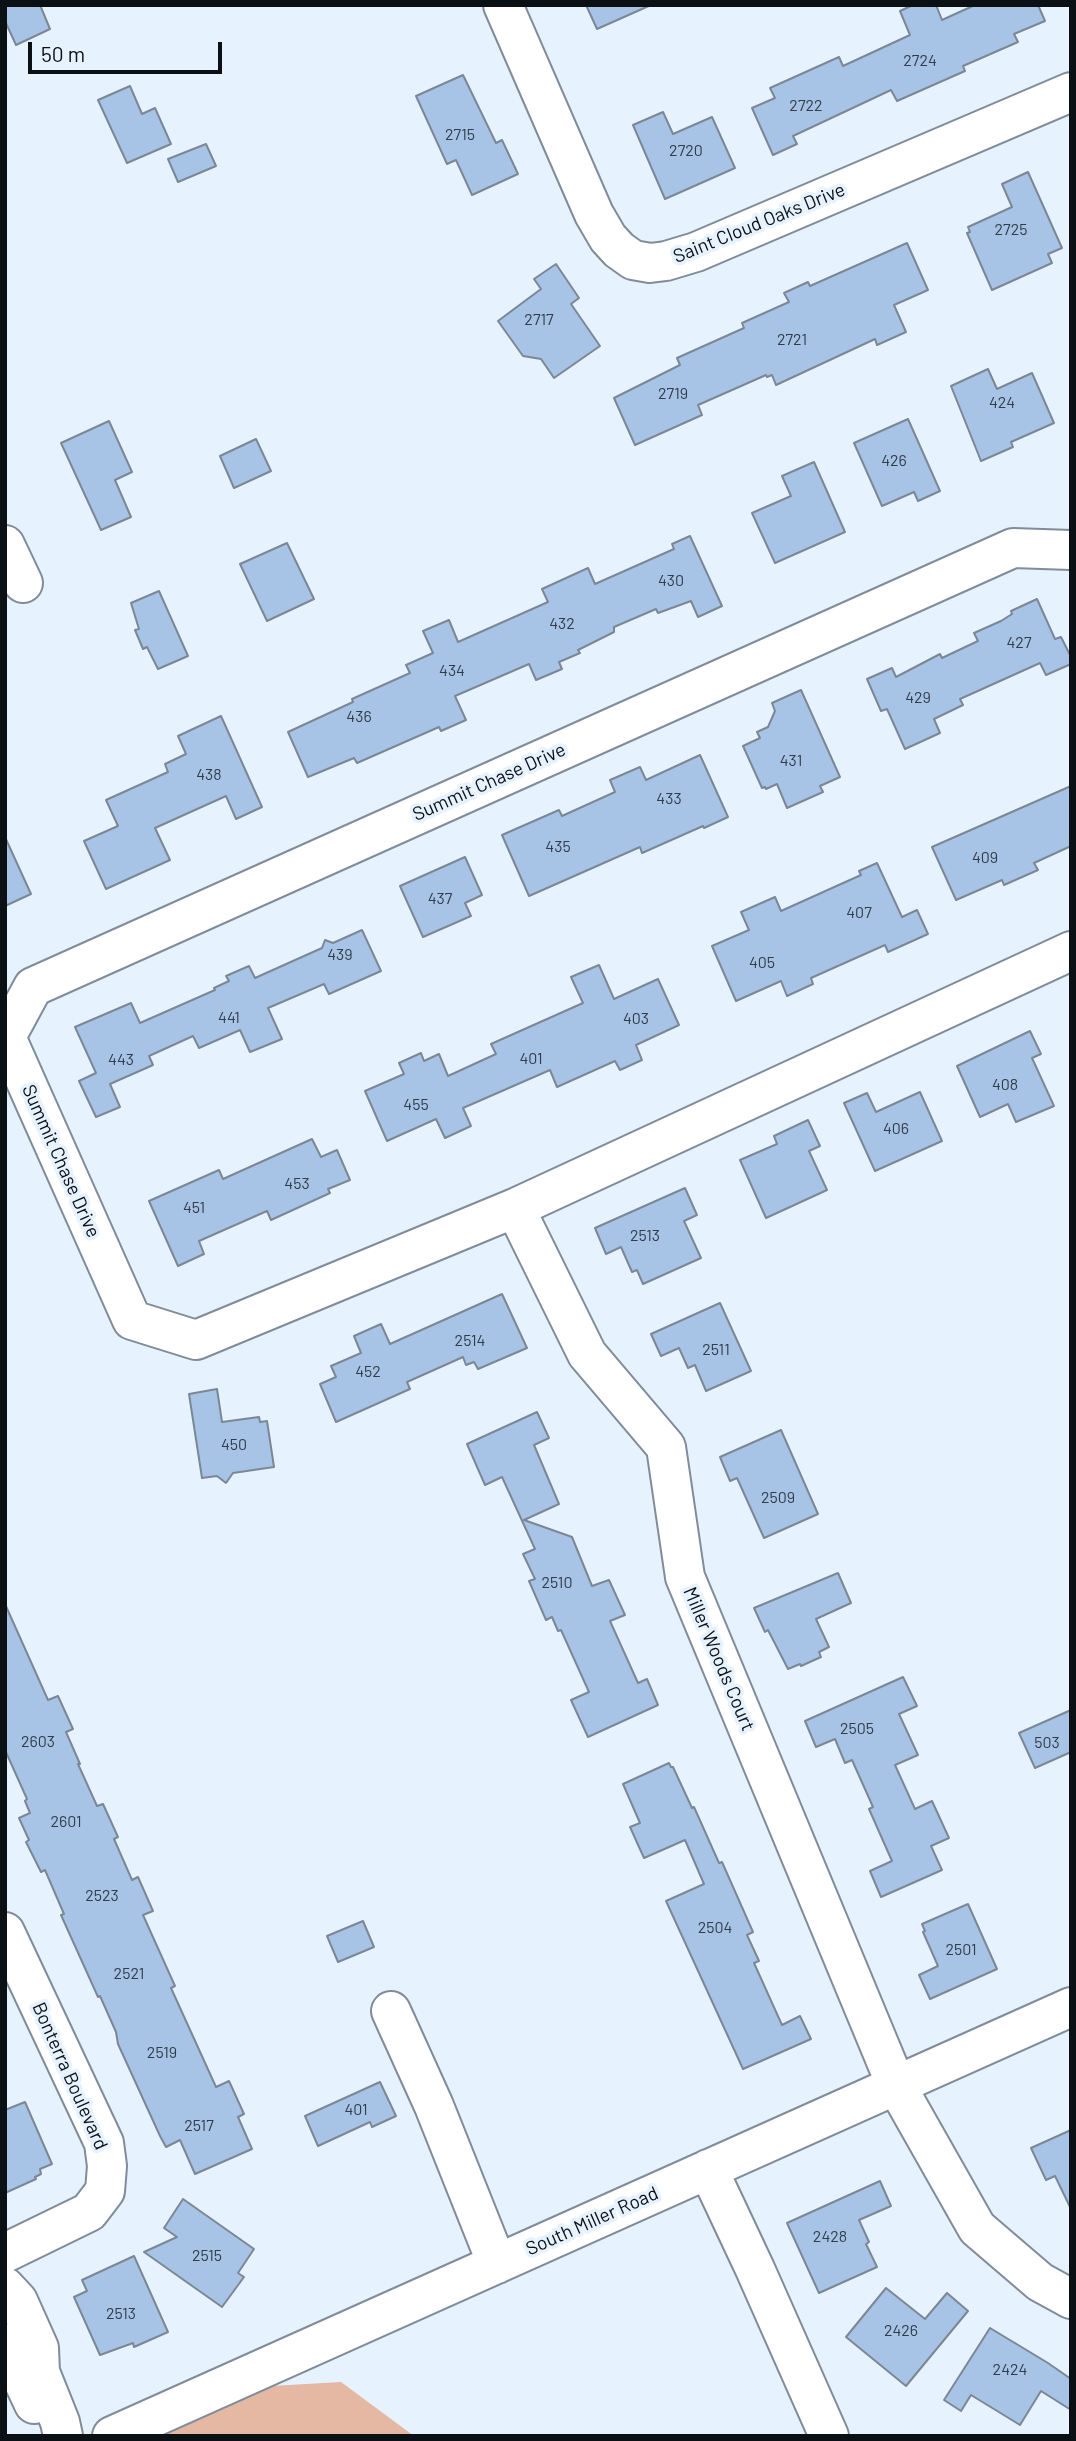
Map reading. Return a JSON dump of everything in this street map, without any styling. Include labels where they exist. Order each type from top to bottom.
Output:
[{"type":"street","name":"Saint Cloud Oaks Drive","points":[[503,5],[594,214],[619,250],[633,260],[650,263],[696,252],[1071,92]]},
{"type":"street","points":[[5,545],[23,583]]},
{"type":"street","name":"Summit Chase Drive","points":[[1071,550],[1013,548],[33,987],[6,1037],[132,1320],[196,1340],[515,1209],[1071,951]]},
{"type":"street","name":"Miller Woods Court","points":[[515,1209],[587,1354],[666,1447],[685,1577],[896,2085],[977,2228],[1040,2282],[1071,2299]]},
{"type":"street","name":"Bonterra Boulevard","points":[[5,1932],[104,2143],[107,2166],[105,2191],[89,2212],[5,2253]]},
{"type":"street","name":"South Miller Road","points":[[112,2436],[1071,2007]]},
{"type":"street","points":[[391,2011],[411,2051],[497,2264]]},
{"type":"street","points":[[708,2169],[829,2436]]},
{"type":"street","points":[[5,2287],[18,2301],[22,2345],[43,2424],[52,2436]]},
{"type":"street","points":[[22,2345],[40,2372],[63,2436]]},
{"type":"street","points":[[22,2345],[54,2361],[89,2436]]},
{"type":"shaded area","points":[[341,2382],[414,2436],[145,2436],[254,2387]]},
{"type":"building","points":[[5,5],[40,5],[50,29],[16,45],[5,21]]},
{"type":"building","points":[[586,5],[651,5],[597,29]]},
{"type":"building","points":[[913,5],[936,5],[942,20],[975,5],[1038,5],[1045,21],[1014,34],[1018,42],[963,66],[965,71],[897,101],[891,90],[793,136],[797,144],[773,155],[752,108],[775,98],[770,88],[839,57],[843,66],[910,35],[900,11]]},
{"type":"building","points":[[463,75],[496,143],[502,140],[518,174],[472,195],[456,160],[447,164],[416,96]]},
{"type":"building","points":[[130,86],[142,114],[155,108],[171,144],[127,163],[98,100]]},
{"type":"building","points":[[663,112],[673,134],[712,117],[735,168],[665,199],[633,125]]},
{"type":"building","points":[[206,144],[216,166],[178,182],[168,159]]},
{"type":"building","points":[[1028,172],[1062,248],[1048,254],[1052,263],[992,290],[967,233],[970,232],[968,227],[1012,207],[1002,184]]},
{"type":"building","points":[[907,243],[928,290],[894,305],[906,332],[877,345],[875,339],[776,385],[772,375],[766,375],[698,405],[702,415],[635,445],[614,398],[680,365],[677,358],[744,328],[742,323],[789,302],[784,293],[808,282],[810,286]]},
{"type":"building","points":[[556,264],[579,298],[571,304],[600,346],[554,378],[541,359],[523,356],[498,321],[541,289],[534,279]]},
{"type":"building","points":[[988,369],[997,389],[1032,373],[1054,423],[1011,442],[1013,447],[981,461],[951,386]]},
{"type":"building","points":[[908,419],[940,491],[918,501],[914,492],[882,506],[854,443]]},
{"type":"building","points":[[109,421],[132,472],[115,480],[131,517],[101,530],[61,443]]},
{"type":"building","points":[[256,439],[271,471],[234,488],[220,456]]},
{"type":"building","points":[[814,462],[845,532],[775,563],[752,513],[791,496],[782,476]]},
{"type":"building","points":[[690,536],[722,606],[698,617],[691,601],[658,613],[656,609],[614,627],[614,632],[578,650],[580,653],[559,662],[562,669],[536,680],[529,664],[455,696],[466,720],[441,731],[439,727],[357,763],[354,758],[308,777],[288,732],[410,673],[406,665],[433,653],[423,631],[449,620],[458,642],[548,602],[542,589],[588,568],[595,584],[674,549],[672,544]]},
{"type":"building","points":[[287,543],[314,599],[267,621],[240,564]]},
{"type":"building","points":[[159,591],[188,656],[158,669],[147,647],[143,649],[135,630],[139,629],[131,603]]},
{"type":"building","points":[[1037,599],[1055,639],[1061,637],[1071,657],[1071,664],[1046,675],[1040,663],[960,699],[963,705],[934,719],[940,733],[905,749],[887,709],[881,711],[867,679],[892,668],[896,677],[940,654],[942,658],[978,641],[974,633],[1001,621],[1012,614],[1011,611]]},
{"type":"building","points":[[801,690],[840,777],[820,786],[823,792],[787,808],[777,784],[762,788],[743,746],[760,738],[757,732],[768,727],[775,711],[772,703]]},
{"type":"building","points":[[221,716],[262,807],[236,819],[226,796],[155,828],[170,860],[106,889],[84,841],[118,826],[106,800],[168,772],[165,764],[186,754],[178,736]]},
{"type":"building","points":[[700,755],[728,817],[642,853],[640,847],[529,896],[502,835],[559,810],[562,816],[615,792],[610,780],[640,767],[646,780]]},
{"type":"building","points":[[1071,786],[1071,846],[1034,863],[1038,870],[1004,885],[1002,880],[956,900],[932,847]]},
{"type":"building","points":[[5,837],[31,894],[5,906]]},
{"type":"building","points":[[465,857],[482,895],[465,903],[471,916],[423,937],[400,886]]},
{"type":"building","points":[[877,863],[902,917],[917,910],[928,934],[888,952],[885,945],[811,978],[813,984],[787,996],[781,981],[736,1001],[712,946],[749,930],[741,912],[775,897],[781,911],[861,875],[859,871]]},
{"type":"building","points":[[362,930],[381,971],[329,994],[324,984],[268,1008],[282,1039],[250,1052],[240,1030],[199,1048],[193,1036],[149,1056],[153,1065],[110,1084],[120,1107],[96,1117],[79,1081],[96,1073],[75,1027],[131,1003],[140,1023],[215,990],[214,988],[229,981],[226,976],[249,966],[255,978],[322,948],[325,940],[333,943]]},
{"type":"building","points":[[599,965],[614,999],[658,979],[679,1025],[636,1045],[642,1060],[620,1070],[615,1061],[557,1087],[550,1070],[463,1108],[471,1126],[445,1138],[436,1119],[387,1141],[365,1091],[404,1074],[399,1063],[421,1053],[424,1061],[439,1054],[448,1076],[496,1054],[491,1044],[583,1003],[571,977]]},
{"type":"building","points":[[1030,1031],[1041,1054],[1032,1058],[1054,1106],[1016,1122],[1008,1104],[980,1117],[957,1066]]},
{"type":"building","points":[[920,1092],[942,1141],[875,1171],[844,1103],[867,1093],[876,1112]]},
{"type":"building","points":[[808,1120],[820,1146],[809,1151],[827,1190],[766,1218],[740,1160],[777,1144],[774,1136]]},
{"type":"building","points":[[312,1139],[321,1157],[337,1150],[350,1180],[328,1189],[330,1193],[271,1220],[267,1211],[199,1241],[204,1254],[178,1266],[149,1201],[219,1170],[223,1179]]},
{"type":"building","points":[[685,1188],[697,1215],[684,1221],[701,1258],[643,1284],[637,1270],[632,1272],[621,1247],[606,1254],[595,1228]]},
{"type":"building","points":[[502,1294],[527,1348],[478,1369],[474,1362],[466,1365],[463,1357],[407,1382],[410,1389],[336,1422],[320,1384],[336,1377],[331,1366],[361,1353],[354,1336],[381,1324],[390,1344]]},
{"type":"building","points":[[720,1303],[751,1371],[706,1391],[695,1365],[688,1368],[679,1348],[661,1356],[651,1334]]},
{"type":"building","points":[[217,1389],[222,1422],[259,1417],[260,1422],[267,1421],[274,1467],[233,1473],[226,1483],[217,1476],[202,1478],[189,1394]]},
{"type":"building","points":[[537,1412],[549,1438],[534,1445],[559,1504],[524,1520],[572,1537],[592,1586],[609,1580],[625,1615],[610,1621],[638,1683],[647,1679],[658,1705],[588,1737],[571,1700],[589,1692],[561,1630],[558,1631],[552,1617],[546,1620],[529,1581],[535,1579],[523,1554],[535,1549],[502,1477],[485,1485],[467,1444]]},
{"type":"building","points":[[781,1430],[818,1514],[764,1538],[737,1478],[730,1481],[720,1457]]},
{"type":"building","points":[[838,1573],[851,1603],[816,1619],[829,1647],[819,1652],[821,1657],[788,1669],[754,1608]]},
{"type":"building","points":[[5,1604],[48,1700],[58,1696],[73,1729],[66,1732],[78,1764],[97,1806],[103,1804],[118,1837],[114,1839],[132,1880],[138,1877],[153,1911],[143,1915],[175,1986],[171,1988],[216,2087],[229,2081],[244,2114],[238,2117],[252,2149],[195,2174],[180,2140],[166,2147],[160,2136],[118,2044],[116,2032],[100,1996],[98,1997],[61,1915],[64,1914],[45,1870],[41,1872],[26,1842],[29,1840],[19,1818],[30,1813],[25,1801],[27,1799],[5,1750]]},
{"type":"building","points":[[903,1677],[917,1706],[899,1714],[918,1755],[895,1765],[915,1809],[932,1801],[949,1838],[931,1846],[942,1870],[881,1897],[870,1871],[892,1861],[869,1809],[873,1807],[852,1760],[845,1763],[835,1739],[816,1747],[805,1721]]},
{"type":"building","points":[[1071,1710],[1071,1752],[1035,1768],[1019,1733]]},
{"type":"building","points":[[669,1763],[692,1808],[694,1807],[719,1863],[722,1862],[753,1932],[747,1935],[759,1961],[754,1963],[782,2025],[800,2016],[811,2039],[743,2069],[666,1901],[704,1884],[685,1840],[644,1858],[630,1827],[640,1823],[623,1784]]},
{"type":"building","points":[[968,1904],[997,1969],[930,1999],[919,1975],[938,1966],[922,1924]]},
{"type":"building","points":[[363,1921],[374,1947],[338,1962],[327,1936]]},
{"type":"building","points":[[380,2082],[396,2116],[372,2127],[370,2122],[318,2146],[305,2116]]},
{"type":"building","points":[[25,2102],[52,2164],[40,2169],[41,2174],[35,2177],[36,2179],[5,2193],[5,2110]]},
{"type":"building","points":[[1071,2130],[1071,2209],[1055,2176],[1046,2180],[1031,2148]]},
{"type":"building","points":[[880,2181],[891,2206],[859,2220],[877,2267],[819,2293],[787,2223]]},
{"type":"building","points":[[183,2199],[254,2249],[238,2273],[244,2277],[222,2307],[144,2252],[177,2237],[164,2228]]},
{"type":"building","points":[[134,2256],[168,2332],[134,2347],[133,2343],[100,2355],[74,2297],[87,2291],[82,2280]]},
{"type":"building","points":[[886,2288],[925,2319],[947,2293],[968,2311],[906,2386],[846,2337]]},
{"type":"building","points":[[990,2328],[1071,2379],[1071,2410],[1041,2391],[1020,2425],[971,2395],[961,2411],[944,2400]]}]
